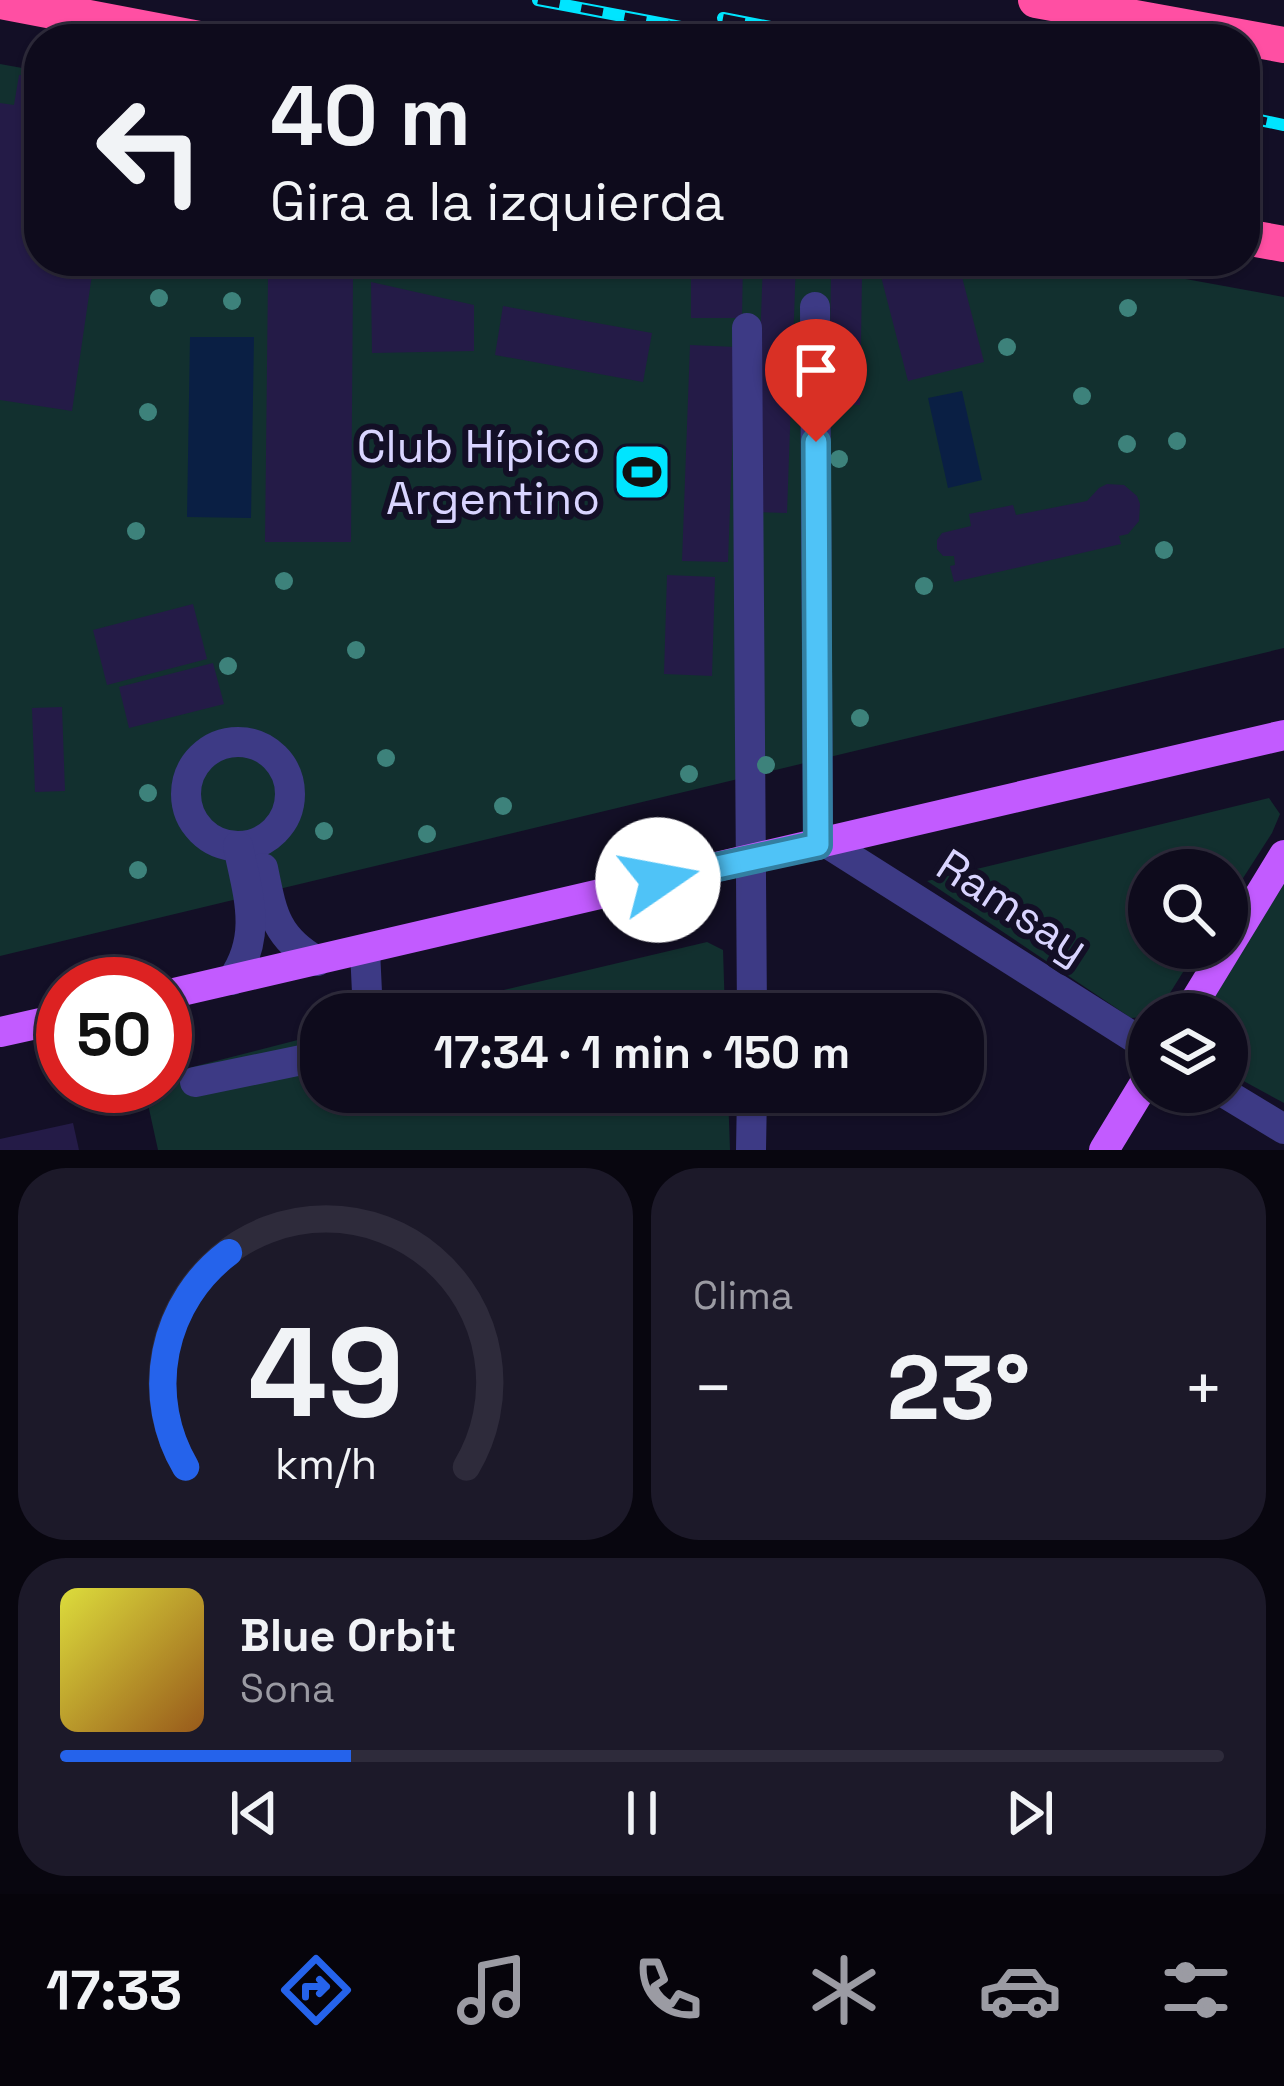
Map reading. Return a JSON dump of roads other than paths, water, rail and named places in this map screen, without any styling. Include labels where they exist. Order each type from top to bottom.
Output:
[{"type":"highway","points":[[1036,0],[1168,24]]},
{"type":"highway","points":[[0,2],[118,24]]},
{"type":"main road","points":[[192,989],[1284,735]]},
{"type":"main road","points":[[1199,993],[1284,855]]},
{"type":"main road","points":[[0,1032],[36,1024]]},
{"type":"main road","points":[[1104,1150],[1128,1111]]},
{"type":"street","points":[[815,307],[822,844]]},
{"type":"street","points":[[747,328],[752,993]]},
{"type":"street","points":[[232,980],[244,963],[251,939],[248,844],[280,931],[294,948],[317,961]]},
{"type":"street","name":"Ramsay","points":[[822,844],[1128,1034]]},
{"type":"street","points":[[365,950],[367,993]]},
{"type":"street","points":[[195,1082],[300,1060]]},
{"type":"street","points":[[1248,1107],[1284,1129]]},
{"type":"street","points":[[751,1150],[752,1113]]},
{"type":"water","points":[[190,337],[254,337],[251,518],[187,517]]},
{"type":"water","points":[[962,391],[982,480],[948,488],[928,398]]},
{"type":"railway","points":[[538,0],[665,24]]},
{"type":"railway","points":[[723,18],[755,24]]},
{"type":"railway","points":[[1260,120],[1284,125]]},
{"type":"place","name":"Club Hípico Argentino","points":[[642,472]]}]
